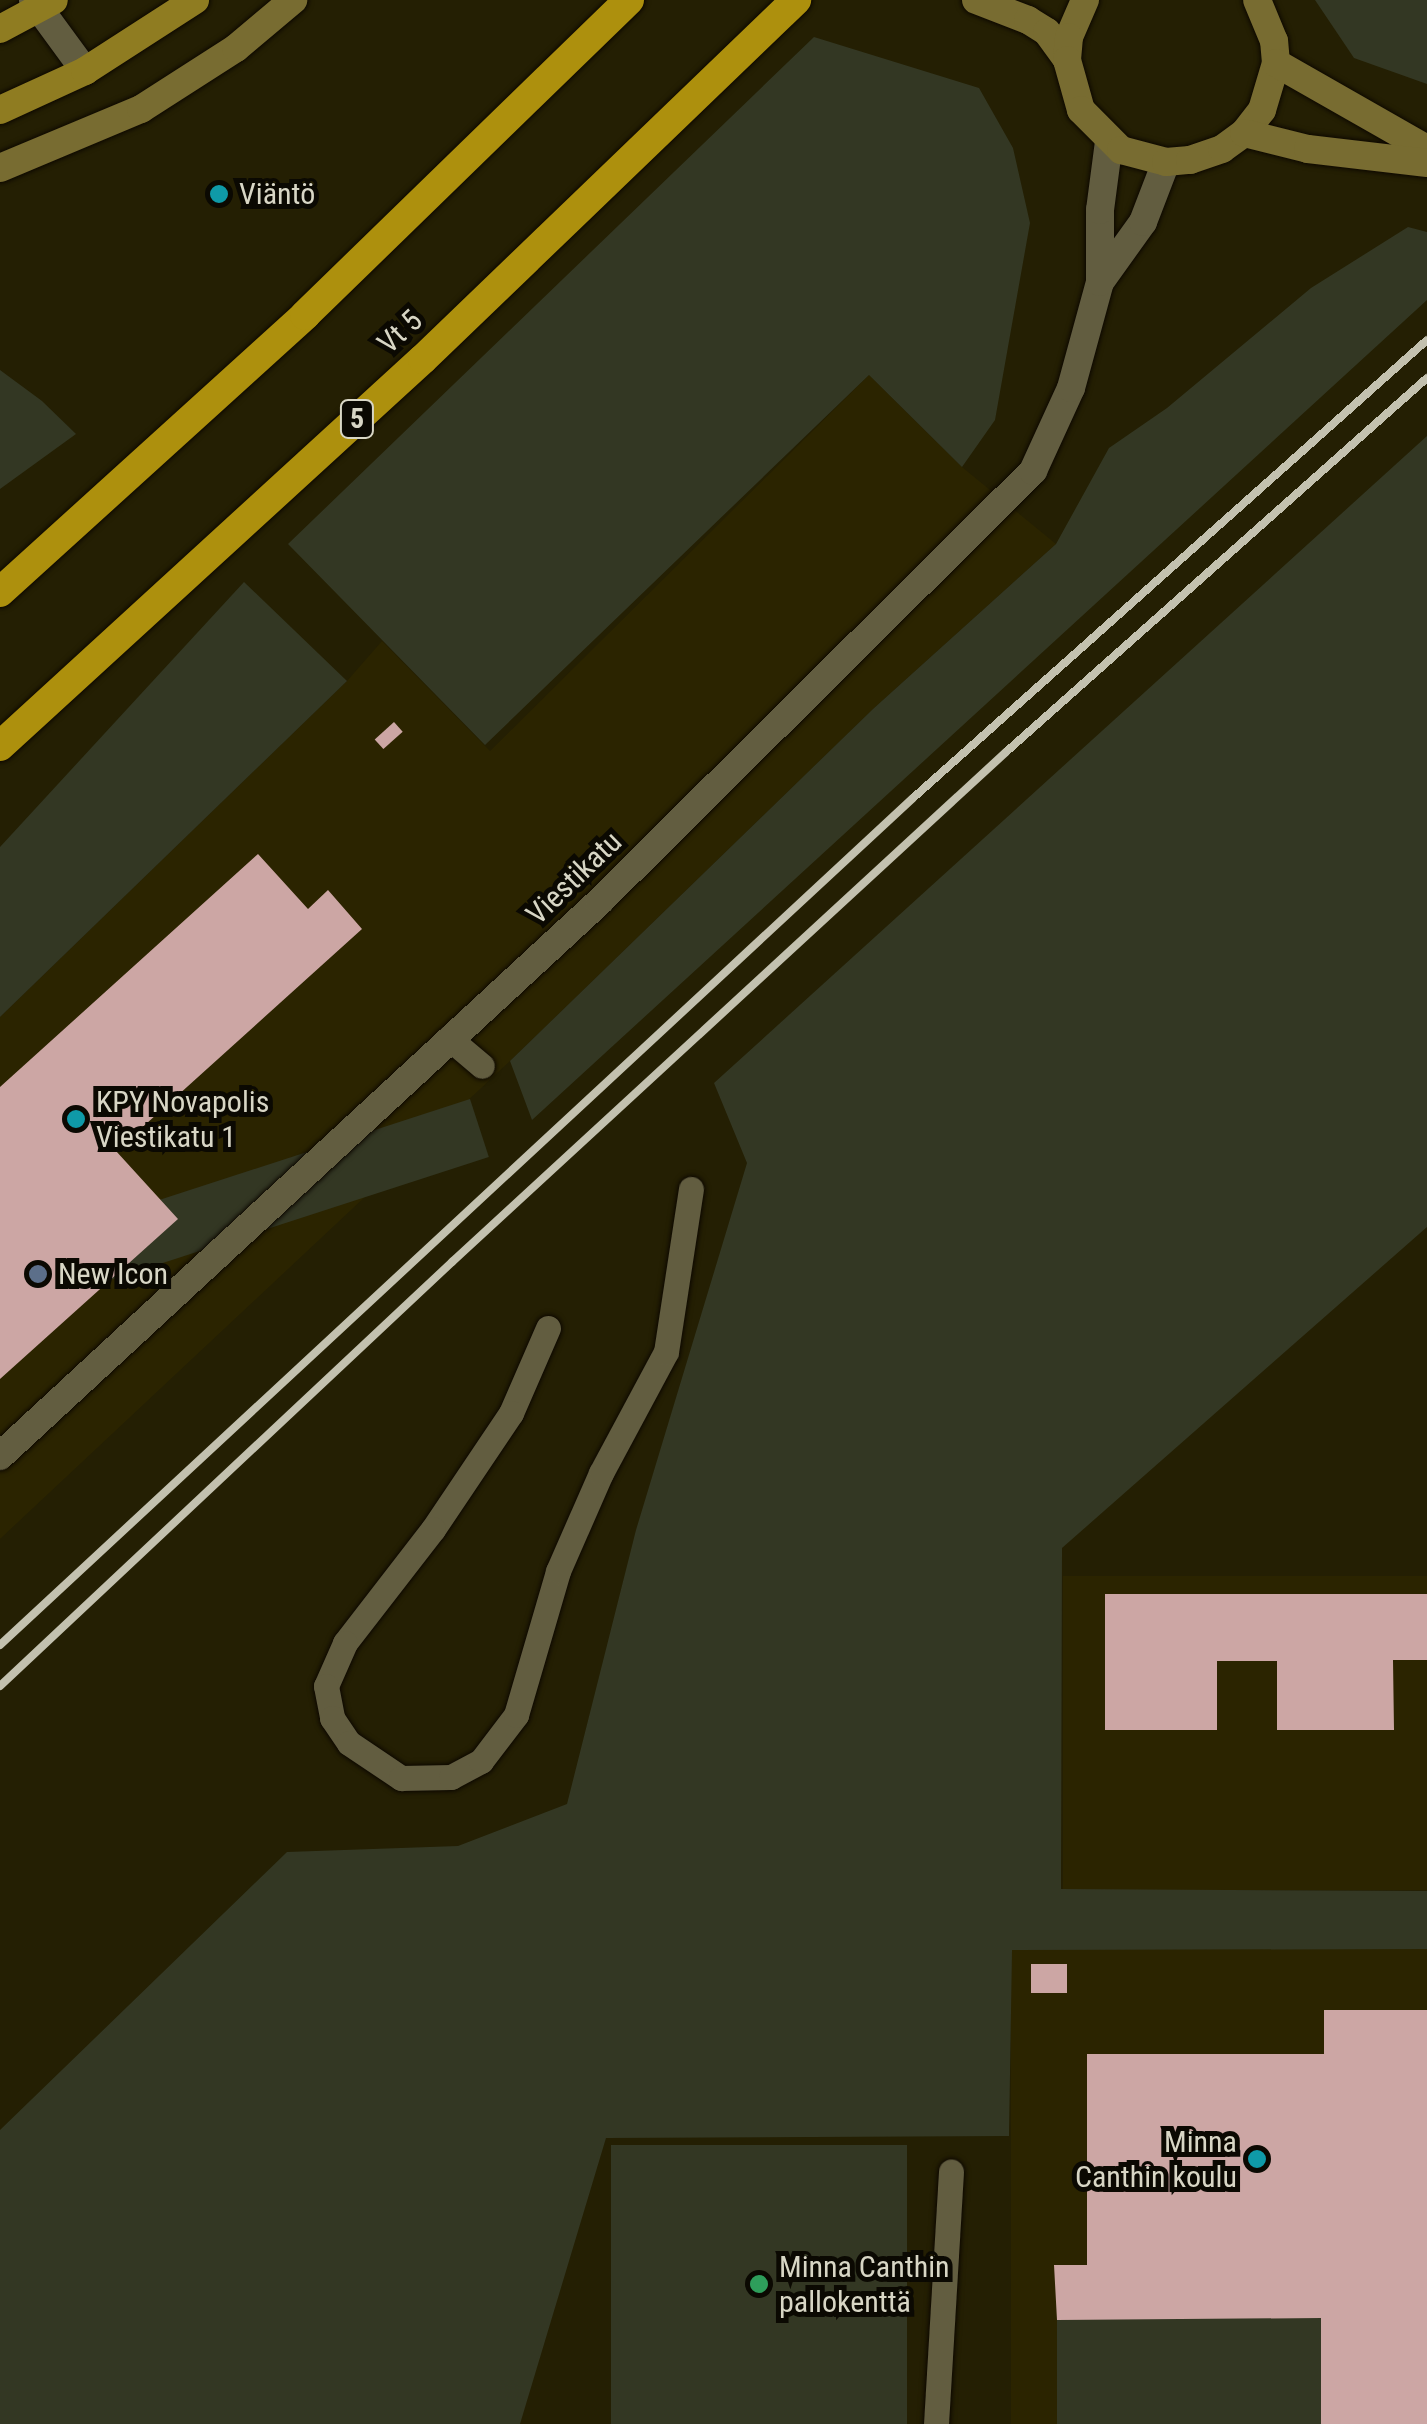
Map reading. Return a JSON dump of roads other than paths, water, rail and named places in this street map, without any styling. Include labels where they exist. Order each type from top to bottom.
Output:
[{"type":"highway","points":[[0,592],[305,316],[629,0]]},
{"type":"highway","name":"Vt 5","points":[[0,746],[423,359],[796,0]]},
{"type":"main road","points":[[0,110],[85,71],[195,0]]},
{"type":"main road","points":[[0,168],[141,109],[236,48],[293,0]]},
{"type":"main road","points":[[976,0],[1028,20],[1047,32],[1066,60],[1081,110],[1110,142],[1143,158],[1166,162],[1206,156],[1244,133],[1262,110],[1276,63],[1274,41],[1257,0]]},
{"type":"main road","points":[[1066,60],[1069,37],[1085,0]]},
{"type":"main road","points":[[0,30],[42,3]]},
{"type":"main road","points":[[1276,63],[1427,149]]},
{"type":"main road","points":[[1244,133],[1308,149],[1427,164]]},
{"type":"street","points":[[42,3],[85,71]]},
{"type":"street","name":"Viestikatu","points":[[0,1456],[599,902],[1033,471],[1071,388],[1100,282],[1100,210],[1110,142]]},
{"type":"street","name":"Viestikatu","points":[[1100,282],[1143,222],[1166,162]]},
{"type":"lane","points":[[449,1038],[482,1066]]},
{"type":"lane","points":[[548,1328],[511,1413],[433,1529],[344,1643],[326,1686],[332,1718],[349,1744],[401,1778],[451,1777],[481,1761],[516,1715],[558,1571],[600,1473],[666,1352],[691,1189]]},
{"type":"lane","points":[[936,2424],[950,2170]]},
{"type":"railway","points":[[0,1645],[913,798],[1427,340]]},
{"type":"railway","points":[[0,1686],[452,1262],[1006,752],[1427,378]]},
{"type":"place","name":"Viäntö","points":[[219,194]]},
{"type":"place","name":"KPY Novapolis Viestikatu 1","points":[[76,1119]]},
{"type":"place","name":"New Icon","points":[[38,1274]]},
{"type":"place","name":"Minna Canthin koulu","points":[[1257,2159]]},
{"type":"place","name":"Minna Canthin pallokenttä","points":[[759,2284]]}]
